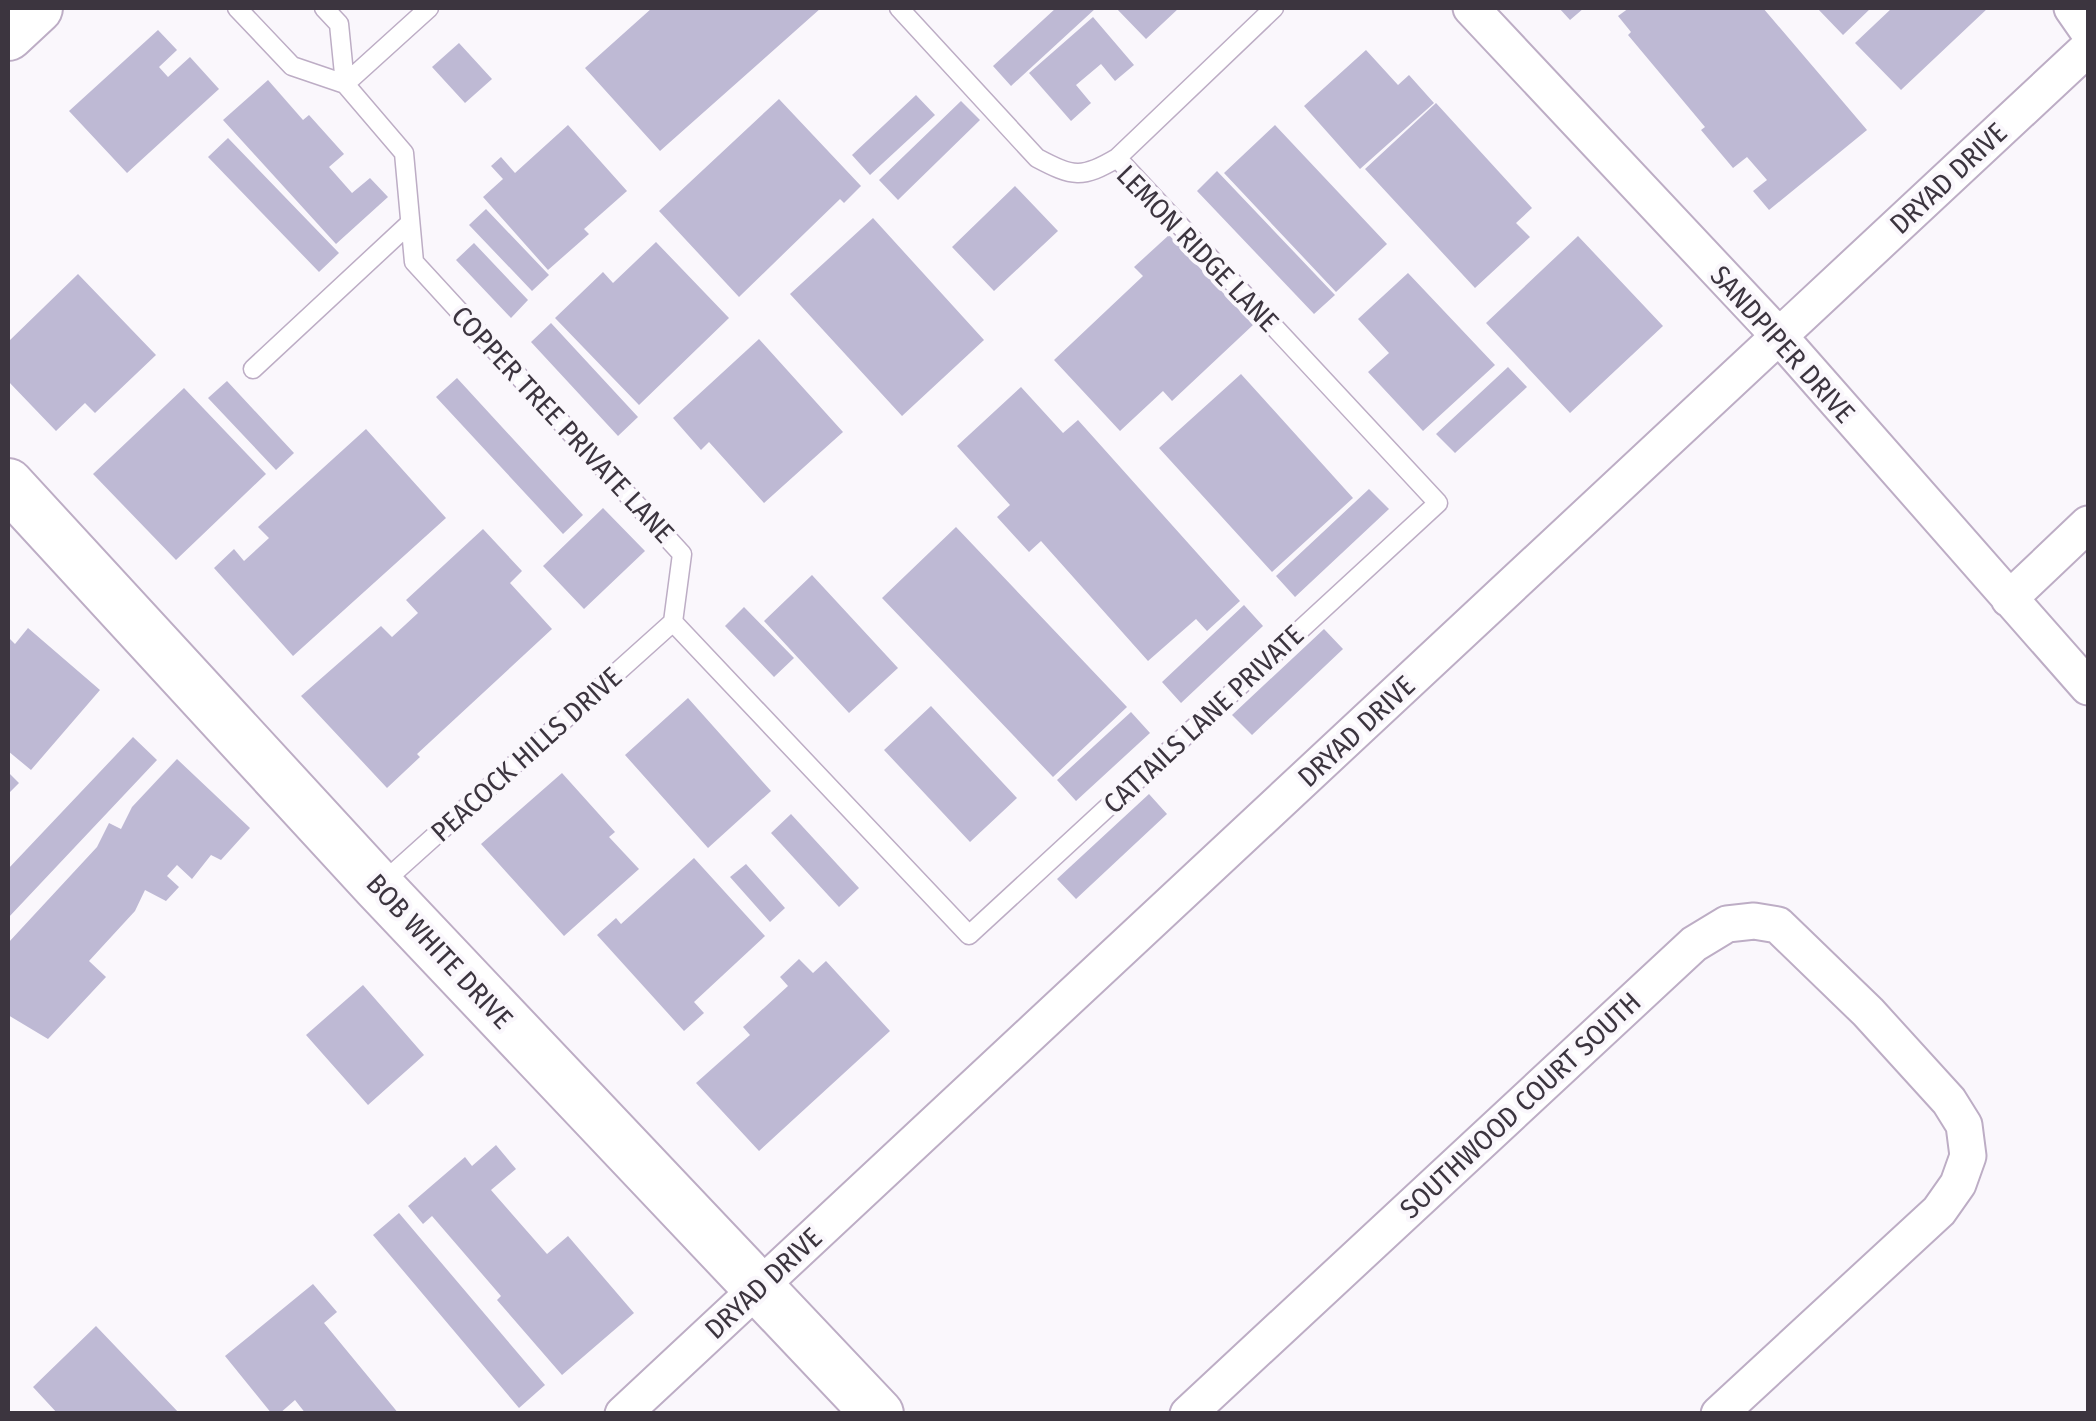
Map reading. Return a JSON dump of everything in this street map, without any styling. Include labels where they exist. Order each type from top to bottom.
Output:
[{"type":"street","points":[[8,35],[36,8]]},
{"type":"street","name":"SANDPIPER DRIVE","points":[[1471,8],[1779,336],[2088,686]]},
{"type":"street","points":[[2072,8],[2088,31]]},
{"type":"street","name":"DRYAD DRIVE","points":[[623,1414],[2088,48]]},
{"type":"street","name":"BOB WHITE DRIVE","points":[[8,484],[378,886],[878,1414]]},
{"type":"street","points":[[2009,599],[2088,524]]},
{"type":"street","name":"SOUTHWOOD COURT SOUTH","points":[[1188,1414],[1694,944],[1727,924],[1754,920],[1778,924],[1868,1012],[1949,1102],[1964,1125],[1968,1156],[1958,1184],[1938,1211],[1719,1414]]},
{"type":"lane","points":[[237,8],[292,66],[346,84]]},
{"type":"lane","points":[[324,8],[339,24],[346,84]]},
{"type":"lane","points":[[346,84],[430,8]]},
{"type":"lane","name":"LEMON RIDGE LANE","points":[[898,8],[1037,158],[1065,173],[1089,174],[1118,158],[1438,503]]},
{"type":"lane","points":[[1118,158],[1274,8]]},
{"type":"lane","name":"COPPER TREE PRIVATE LANE","points":[[346,84],[404,153],[414,262],[682,554],[673,622]]},
{"type":"lane","points":[[252,368],[410,222]]},
{"type":"lane","name":"CATTAILS LANE PRIVATE","points":[[673,622],[969,936],[1438,503]]},
{"type":"lane","name":"PEACOCK HILLS DRIVE","points":[[378,886],[673,622]]},
{"type":"building","points":[[652,8],[821,8],[660,151],[585,68]]},
{"type":"building","points":[[1056,8],[1096,8],[1011,86],[993,66]]},
{"type":"building","points":[[1116,8],[1179,8],[1146,39]]},
{"type":"building","points":[[1559,8],[1584,8],[1570,20]]},
{"type":"building","points":[[1629,8],[1763,8],[1867,130],[1769,210],[1753,191],[1767,180],[1747,157],[1733,168],[1701,130],[1705,127],[1628,35],[1631,32],[1618,16]]},
{"type":"building","points":[[1817,8],[1871,8],[1843,35]]},
{"type":"building","points":[[1892,8],[1988,8],[1901,90],[1855,43]]},
{"type":"building","points":[[1093,17],[1134,65],[1115,81],[1101,64],[1076,85],[1091,103],[1071,121],[1029,73]]},
{"type":"building","points":[[158,30],[177,50],[159,67],[168,77],[190,57],[219,89],[127,173],[69,111]]},
{"type":"building","points":[[459,43],[492,79],[465,103],[432,67]]},
{"type":"building","points":[[1366,50],[1398,85],[1409,75],[1434,103],[1360,169],[1304,106]]},
{"type":"building","points":[[268,80],[303,120],[309,115],[344,154],[329,167],[352,193],[370,178],[388,197],[336,244],[223,120]]},
{"type":"building","points":[[916,95],[935,115],[870,175],[852,155]]},
{"type":"building","points":[[779,99],[861,186],[844,203],[840,199],[739,297],[659,211]]},
{"type":"building","points":[[961,101],[980,120],[898,200],[879,180]]},
{"type":"building","points":[[1436,103],[1532,208],[1516,223],[1530,237],[1475,288],[1365,169]]},
{"type":"building","points":[[568,125],[627,191],[584,229],[589,234],[548,270],[483,197],[503,179],[491,166],[501,157],[515,173]]},
{"type":"building","points":[[1275,125],[1387,244],[1336,292],[1224,173]]},
{"type":"building","points":[[228,138],[339,253],[319,272],[208,157]]},
{"type":"building","points":[[1217,171],[1335,295],[1314,314],[1197,191]]},
{"type":"building","points":[[1015,186],[1058,231],[994,291],[952,247]]},
{"type":"building","points":[[486,209],[549,275],[532,291],[469,225]]},
{"type":"building","points":[[873,218],[984,340],[902,416],[790,294]]},
{"type":"building","points":[[1169,235],[1253,325],[1172,401],[1163,391],[1120,431],[1054,360],[1143,276],[1134,267]]},
{"type":"building","points":[[1578,236],[1663,326],[1570,413],[1486,323]]},
{"type":"building","points":[[656,242],[729,318],[639,405],[555,318],[603,272],[613,283]]},
{"type":"building","points":[[474,243],[528,300],[511,318],[456,260]]},
{"type":"building","points":[[1408,273],[1495,365],[1423,431],[1368,372],[1389,353],[1358,319]]},
{"type":"building","points":[[78,274],[156,355],[95,413],[85,403],[56,431],[8,381],[8,342]]},
{"type":"building","points":[[551,323],[638,417],[618,436],[531,342]]},
{"type":"building","points":[[759,339],[843,432],[764,503],[709,442],[701,450],[673,418]]},
{"type":"building","points":[[1508,367],[1527,387],[1455,453],[1436,434]]},
{"type":"building","points":[[1241,374],[1353,498],[1272,572],[1159,448]]},
{"type":"building","points":[[457,378],[583,515],[563,534],[436,397]]},
{"type":"building","points":[[227,381],[294,453],[276,470],[208,398]]},
{"type":"building","points":[[1021,387],[1063,433],[1078,420],[1240,601],[1207,631],[1196,619],[1148,661],[1041,541],[1029,552],[997,517],[1010,505],[957,446]]},
{"type":"building","points":[[184,388],[266,474],[176,560],[93,474]]},
{"type":"building","points":[[366,429],[446,518],[293,656],[214,568],[234,549],[244,561],[269,538],[258,527]]},
{"type":"building","points":[[1369,489],[1389,509],[1295,597],[1276,576]]},
{"type":"building","points":[[603,508],[645,551],[584,609],[543,566]]},
{"type":"building","points":[[956,527],[1127,707],[1053,777],[882,598]]},
{"type":"building","points":[[483,529],[522,571],[510,583],[552,629],[417,754],[420,757],[387,788],[301,696],[381,626],[392,637],[418,613],[406,600]]},
{"type":"building","points":[[812,575],[898,668],[849,713],[764,621]]},
{"type":"building","points":[[1244,605],[1263,626],[1181,703],[1162,682]]},
{"type":"building","points":[[744,607],[794,658],[774,677],[725,626]]},
{"type":"building","points":[[28,628],[100,690],[31,770],[8,751],[8,637],[15,644]]},
{"type":"building","points":[[1324,629],[1343,649],[1252,735],[1232,715]]},
{"type":"building","points":[[688,698],[771,791],[708,848],[625,755]]},
{"type":"building","points":[[931,706],[1017,798],[970,842],[884,750]]},
{"type":"building","points":[[1131,712],[1150,733],[1076,801],[1057,780]]},
{"type":"building","points":[[133,737],[157,760],[8,918],[8,869]]},
{"type":"building","points":[[177,759],[250,828],[221,860],[211,855],[192,879],[177,865],[167,876],[179,887],[166,901],[145,890],[135,911],[89,961],[106,977],[48,1039],[8,1015],[8,943],[97,847],[109,823],[121,829],[132,807]]},
{"type":"building","points":[[8,772],[19,783],[8,794]]},
{"type":"building","points":[[562,773],[615,832],[609,837],[639,869],[564,936],[481,844]]},
{"type":"building","points":[[1149,794],[1167,814],[1076,899],[1057,879]]},
{"type":"building","points":[[791,814],[859,888],[839,907],[771,833]]},
{"type":"building","points":[[694,858],[765,936],[694,1002],[704,1013],[684,1031],[597,935],[616,918],[621,924]]},
{"type":"building","points":[[746,864],[785,908],[770,922],[730,877]]},
{"type":"building","points":[[799,959],[813,973],[826,961],[890,1031],[759,1151],[696,1083],[750,1035],[743,1027],[788,986],[780,977]]},
{"type":"building","points":[[363,985],[424,1055],[368,1105],[306,1035]]},
{"type":"building","points":[[496,1145],[516,1169],[491,1190],[547,1254],[568,1236],[634,1313],[562,1375],[432,1216],[423,1224],[408,1206],[465,1157],[472,1166]]},
{"type":"building","points":[[399,1213],[545,1385],[519,1408],[373,1235]]},
{"type":"building","points":[[313,1284],[337,1312],[324,1323],[399,1414],[306,1414],[295,1400],[279,1414],[272,1414],[225,1356]]},
{"type":"building","points":[[96,1326],[180,1414],[58,1414],[33,1387]]}]
